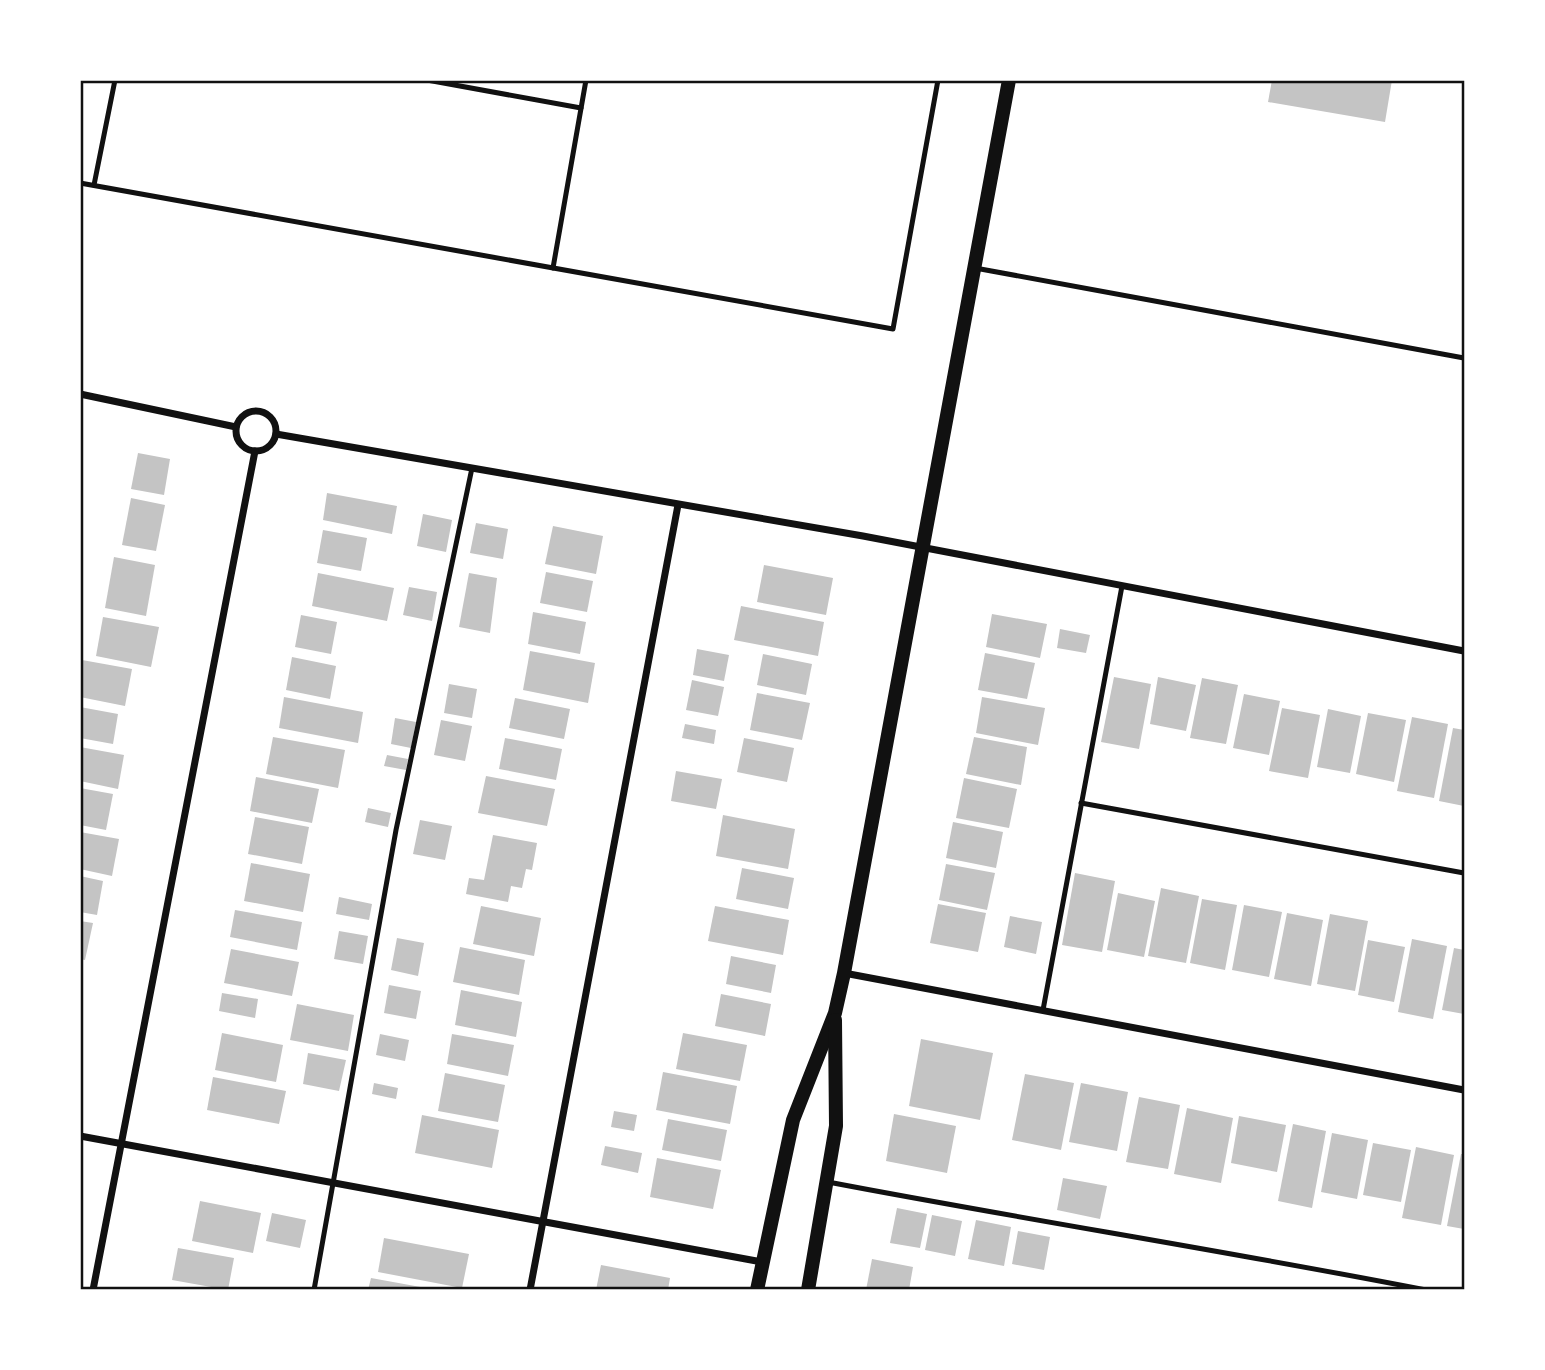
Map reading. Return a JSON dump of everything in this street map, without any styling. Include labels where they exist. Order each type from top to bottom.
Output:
[{"type":"main road","points":[[757,1290],[793,1120],[835,1013],[844,973],[1009,80]]},
{"type":"main road","points":[[808,1290],[836,1126],[835,1013]]},
{"type":"street","points":[[80,394],[236,427]]},
{"type":"street","points":[[256,411],[273,421],[276,434],[266,449],[255,451],[239,440],[236,427],[244,416],[256,411]]},
{"type":"street","points":[[276,434],[923,547],[1465,651]]},
{"type":"street","points":[[93,1290],[255,451]]},
{"type":"street","points":[[530,1290],[678,505]]},
{"type":"street","points":[[844,973],[1465,1090]]},
{"type":"street","points":[[80,1136],[762,1262]]},
{"type":"lane","points":[[94,186],[115,80]]},
{"type":"lane","points":[[427,80],[581,108]]},
{"type":"lane","points":[[553,268],[586,80]]},
{"type":"lane","points":[[80,183],[893,329],[938,80]]},
{"type":"lane","points":[[974,268],[1465,358]]},
{"type":"lane","points":[[314,1290],[396,830],[472,468]]},
{"type":"lane","points":[[1043,1010],[1122,586]]},
{"type":"lane","points":[[1081,803],[1465,873]]},
{"type":"lane","points":[[828,1182],[1426,1290]]},
{"type":"building","points":[[1272,80],[1392,80],[1385,122],[1268,102]]},
{"type":"building","points":[[138,453],[170,459],[164,495],[131,489]]},
{"type":"building","points":[[327,493],[397,506],[392,534],[323,520]]},
{"type":"building","points":[[131,498],[165,505],[156,551],[122,545]]},
{"type":"building","points":[[423,514],[452,520],[446,552],[417,546]]},
{"type":"building","points":[[476,523],[508,529],[503,559],[470,553]]},
{"type":"building","points":[[553,526],[603,536],[596,574],[545,564]]},
{"type":"building","points":[[323,530],[367,538],[361,571],[317,563]]},
{"type":"building","points":[[114,557],[155,565],[146,616],[105,608]]},
{"type":"building","points":[[764,565],[833,578],[826,615],[757,602]]},
{"type":"building","points":[[546,572],[593,581],[587,612],[540,603]]},
{"type":"building","points":[[318,573],[394,588],[387,621],[312,606]]},
{"type":"building","points":[[469,573],[497,578],[490,633],[459,627]]},
{"type":"building","points":[[409,587],[437,592],[432,621],[403,615]]},
{"type":"building","points":[[741,606],[824,622],[818,656],[734,640]]},
{"type":"building","points":[[533,612],[586,622],[580,654],[528,644]]},
{"type":"building","points":[[992,614],[1047,624],[1040,658],[986,647]]},
{"type":"building","points":[[301,615],[337,622],[331,654],[295,647]]},
{"type":"building","points":[[103,617],[159,627],[151,667],[96,656]]},
{"type":"building","points":[[1060,629],[1090,635],[1086,653],[1057,648]]},
{"type":"building","points":[[697,649],[729,655],[724,681],[693,675]]},
{"type":"building","points":[[530,651],[595,663],[588,703],[523,690]]},
{"type":"building","points":[[985,653],[1035,663],[1027,699],[978,690]]},
{"type":"building","points":[[763,654],[812,664],[806,695],[757,685]]},
{"type":"building","points":[[292,657],[336,666],[330,699],[286,690]]},
{"type":"building","points":[[82,660],[132,669],[125,706],[80,697]]},
{"type":"building","points":[[1114,677],[1151,684],[1139,749],[1101,742]]},
{"type":"building","points":[[1158,677],[1196,685],[1186,731],[1150,724]]},
{"type":"building","points":[[1202,678],[1238,685],[1226,744],[1190,738]]},
{"type":"building","points":[[692,680],[724,687],[718,716],[686,710]]},
{"type":"building","points":[[449,684],[477,689],[472,718],[444,713]]},
{"type":"building","points":[[757,693],[810,703],[802,740],[750,730]]},
{"type":"building","points":[[1244,694],[1280,701],[1269,755],[1233,748]]},
{"type":"building","points":[[284,697],[363,712],[358,743],[279,728]]},
{"type":"building","points":[[982,697],[1045,708],[1038,745],[976,733]]},
{"type":"building","points":[[515,698],[570,709],[564,739],[509,728]]},
{"type":"building","points":[[80,707],[118,714],[113,744],[80,738]]},
{"type":"building","points":[[1282,708],[1320,715],[1308,778],[1269,771]]},
{"type":"building","points":[[1328,709],[1361,716],[1350,773],[1317,767]]},
{"type":"building","points":[[1368,713],[1406,720],[1394,782],[1356,774]]},
{"type":"building","points":[[1412,717],[1448,724],[1434,798],[1397,791]]},
{"type":"building","points":[[395,718],[416,722],[411,748],[391,744]]},
{"type":"building","points":[[441,720],[472,726],[465,761],[434,755]]},
{"type":"building","points":[[685,724],[716,730],[714,744],[682,738]]},
{"type":"building","points":[[1453,728],[1464,730],[1464,806],[1439,801]]},
{"type":"building","points":[[273,737],[345,750],[338,788],[266,774]]},
{"type":"building","points":[[974,737],[1027,747],[1021,785],[966,774]]},
{"type":"building","points":[[505,738],[562,749],[556,780],[499,769]]},
{"type":"building","points":[[744,738],[794,748],[787,782],[737,772]]},
{"type":"building","points":[[80,747],[124,755],[118,789],[80,781]]},
{"type":"building","points":[[387,755],[408,759],[406,770],[384,766]]},
{"type":"building","points":[[676,771],[722,779],[716,809],[671,801]]},
{"type":"building","points":[[486,776],[555,789],[547,826],[478,813]]},
{"type":"building","points":[[256,777],[319,789],[312,823],[250,811]]},
{"type":"building","points":[[964,778],[1017,789],[1009,828],[956,818]]},
{"type":"building","points":[[80,788],[113,794],[106,830],[80,825]]},
{"type":"building","points":[[368,808],[391,813],[388,827],[365,822]]},
{"type":"building","points":[[723,815],[795,829],[788,869],[716,856]]},
{"type":"building","points":[[255,817],[309,827],[302,864],[248,854]]},
{"type":"building","points":[[420,820],[452,826],[445,860],[413,854]]},
{"type":"building","points":[[953,822],[1003,832],[996,868],[946,858]]},
{"type":"building","points":[[80,832],[119,839],[112,876],[80,869]]},
{"type":"building","points":[[493,835],[537,843],[532,870],[526,869],[522,888],[511,886],[508,902],[466,894],[469,878],[484,880]]},
{"type":"building","points":[[251,863],[310,874],[303,912],[244,901]]},
{"type":"building","points":[[946,864],[995,873],[987,910],[939,900]]},
{"type":"building","points":[[742,868],[794,878],[788,909],[736,899]]},
{"type":"building","points":[[1075,873],[1115,881],[1102,952],[1062,945]]},
{"type":"building","points":[[80,876],[103,881],[97,915],[80,912]]},
{"type":"building","points":[[1161,888],[1199,896],[1186,963],[1148,956]]},
{"type":"building","points":[[1118,893],[1155,901],[1144,957],[1107,950]]},
{"type":"building","points":[[339,897],[372,904],[369,920],[336,914]]},
{"type":"building","points":[[1202,899],[1237,905],[1225,970],[1190,963]]},
{"type":"building","points":[[938,904],[986,913],[978,952],[930,943]]},
{"type":"building","points":[[1244,905],[1282,912],[1269,977],[1232,970]]},
{"type":"building","points":[[481,906],[541,918],[534,956],[473,944]]},
{"type":"building","points":[[715,906],[789,920],[783,955],[708,941]]},
{"type":"building","points":[[235,910],[302,922],[297,950],[230,937]]},
{"type":"building","points":[[1287,913],[1323,920],[1311,986],[1274,979]]},
{"type":"building","points":[[1330,914],[1368,921],[1355,991],[1317,984]]},
{"type":"building","points":[[1010,916],[1042,922],[1036,954],[1004,947]]},
{"type":"building","points":[[80,921],[93,923],[85,960],[80,959]]},
{"type":"building","points":[[339,931],[368,936],[363,964],[334,959]]},
{"type":"building","points":[[397,938],[424,943],[418,976],[391,970]]},
{"type":"building","points":[[1412,939],[1447,946],[1433,1019],[1398,1012]]},
{"type":"building","points":[[1368,940],[1405,947],[1394,1002],[1358,995]]},
{"type":"building","points":[[460,947],[525,960],[519,995],[453,982]]},
{"type":"building","points":[[1454,948],[1464,950],[1464,1014],[1442,1010]]},
{"type":"building","points":[[231,949],[299,962],[292,996],[224,983]]},
{"type":"building","points":[[731,956],[776,965],[771,993],[726,984]]},
{"type":"building","points":[[389,985],[421,991],[416,1019],[384,1013]]},
{"type":"building","points":[[461,990],[522,1002],[516,1037],[455,1025]]},
{"type":"building","points":[[222,993],[258,999],[255,1018],[219,1011]]},
{"type":"building","points":[[721,994],[771,1004],[765,1036],[715,1026]]},
{"type":"building","points":[[297,1004],[354,1015],[348,1051],[290,1040]]},
{"type":"building","points":[[222,1033],[283,1045],[276,1082],[215,1070]]},
{"type":"building","points":[[683,1033],[747,1045],[740,1081],[676,1069]]},
{"type":"building","points":[[380,1034],[409,1040],[405,1061],[376,1055]]},
{"type":"building","points":[[452,1034],[514,1045],[508,1076],[447,1064]]},
{"type":"building","points":[[921,1039],[993,1053],[980,1120],[909,1106]]},
{"type":"building","points":[[308,1053],[346,1060],[339,1091],[303,1084]]},
{"type":"building","points":[[663,1072],[737,1086],[730,1124],[656,1110]]},
{"type":"building","points":[[445,1073],[505,1085],[498,1122],[438,1111]]},
{"type":"building","points":[[1025,1074],[1074,1083],[1061,1150],[1012,1140]]},
{"type":"building","points":[[213,1077],[286,1091],[279,1124],[207,1110]]},
{"type":"building","points":[[374,1083],[398,1088],[396,1099],[372,1094]]},
{"type":"building","points":[[1081,1083],[1128,1092],[1117,1151],[1069,1142]]},
{"type":"building","points":[[1139,1097],[1180,1105],[1168,1169],[1126,1162]]},
{"type":"building","points":[[1187,1108],[1233,1118],[1221,1183],[1174,1174]]},
{"type":"building","points":[[614,1111],[637,1115],[634,1131],[611,1127]]},
{"type":"building","points":[[894,1114],[956,1126],[947,1173],[886,1161]]},
{"type":"building","points":[[422,1115],[499,1130],[492,1168],[415,1153]]},
{"type":"building","points":[[1239,1116],[1286,1125],[1277,1172],[1231,1163]]},
{"type":"building","points":[[668,1119],[727,1130],[721,1161],[662,1150]]},
{"type":"building","points":[[1293,1124],[1326,1131],[1312,1208],[1278,1201]]},
{"type":"building","points":[[1332,1133],[1368,1140],[1357,1199],[1321,1192]]},
{"type":"building","points":[[1373,1143],[1411,1150],[1401,1202],[1363,1195]]},
{"type":"building","points":[[605,1146],[642,1153],[638,1173],[601,1165]]},
{"type":"building","points":[[1416,1147],[1454,1155],[1441,1225],[1402,1218]]},
{"type":"building","points":[[1461,1154],[1464,1154],[1464,1229],[1447,1226]]},
{"type":"building","points":[[657,1158],[721,1170],[713,1209],[650,1197]]},
{"type":"building","points":[[1063,1178],[1107,1186],[1100,1219],[1057,1210]]},
{"type":"building","points":[[200,1201],[261,1213],[253,1253],[192,1241]]},
{"type":"building","points":[[897,1208],[927,1214],[920,1248],[890,1243]]},
{"type":"building","points":[[272,1213],[306,1220],[300,1248],[266,1241]]},
{"type":"building","points":[[932,1215],[962,1221],[955,1256],[925,1250]]},
{"type":"building","points":[[976,1220],[1011,1227],[1004,1266],[968,1259]]},
{"type":"building","points":[[1018,1231],[1050,1237],[1044,1270],[1012,1264]]},
{"type":"building","points":[[384,1238],[469,1254],[462,1288],[378,1272]]},
{"type":"building","points":[[178,1248],[234,1258],[228,1290],[172,1280]]},
{"type":"building","points":[[872,1259],[913,1267],[909,1290],[866,1290]]},
{"type":"building","points":[[601,1265],[670,1278],[668,1290],[596,1290]]},
{"type":"building","points":[[371,1278],[426,1288],[368,1290]]}]
